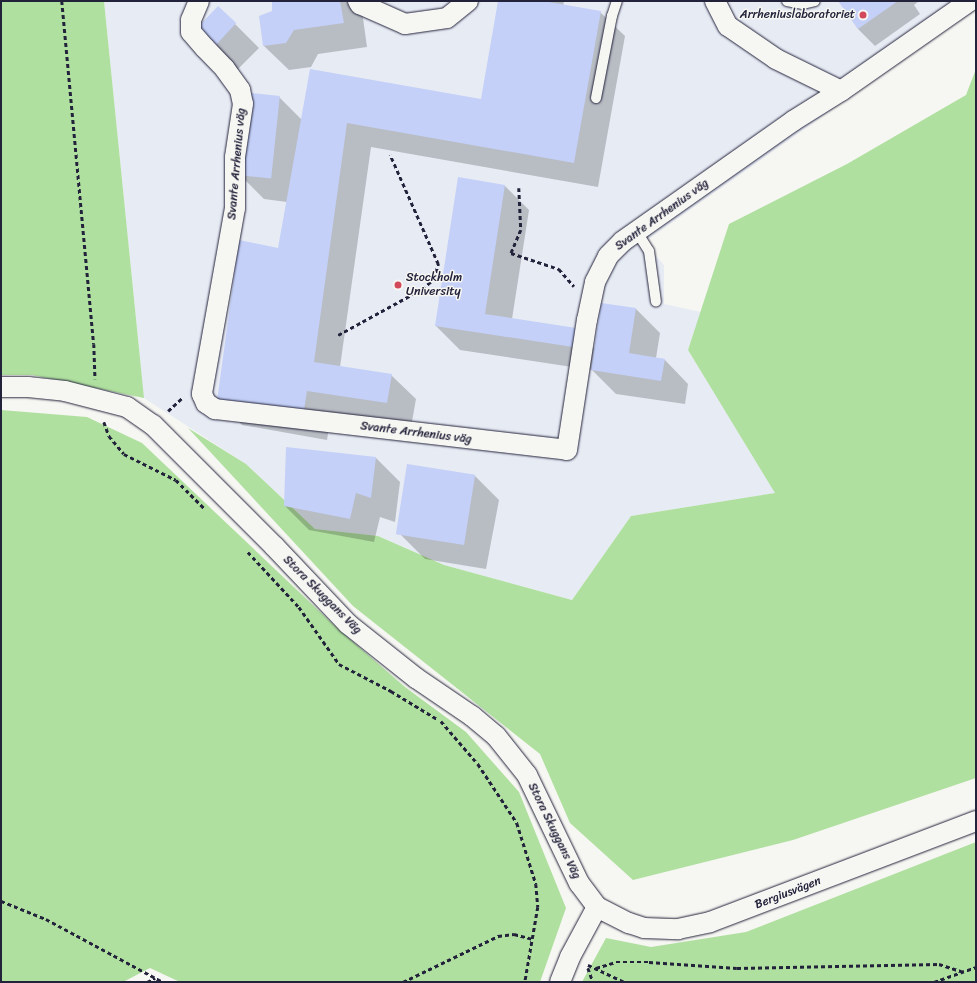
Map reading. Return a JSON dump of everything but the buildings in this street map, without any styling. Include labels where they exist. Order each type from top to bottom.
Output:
[{"type":"street","name":"Svante Arrhenius väg","points":[[199,1],[191,20],[191,32],[204,48],[225,68],[240,90],[242,104],[235,157],[235,208],[202,394],[206,403],[215,409],[567,450],[590,304],[595,282],[608,256],[623,241],[792,121],[841,91],[970,1]]},
{"type":"street","points":[[358,1],[405,24],[448,18],[468,1]]},
{"type":"street","points":[[715,1],[728,26],[776,60],[841,91]]},
{"type":"street","name":"Stora Skuggans Väg","points":[[1,387],[28,387],[65,391],[127,407],[153,425],[274,546],[348,624],[416,678],[472,716],[496,736],[527,775],[579,883],[598,907]]},
{"type":"street","name":"Bergiusvägen","points":[[598,907],[629,923],[644,928],[678,929],[710,922],[976,821]]},
{"type":"street","points":[[560,982],[570,957],[598,907]]},
{"type":"lane","points":[[596,98],[612,16],[617,1]]},
{"type":"lane","points":[[787,1],[803,4],[815,1]]},
{"type":"lane","points":[[637,232],[649,251],[656,302]]},
{"type":"path","points":[[338,335],[422,289],[434,279],[438,264],[390,155]]},
{"type":"path","points":[[519,188],[521,230],[511,252],[559,270],[590,304]]},
{"type":"path","points":[[171,408],[186,395]]},
{"type":"path","points":[[1,901],[46,918],[163,982]]},
{"type":"path","points":[[403,982],[498,936],[514,934],[533,939],[525,982]]},
{"type":"path","points":[[596,968],[616,962],[649,962],[737,968],[939,964],[964,972]]},
{"type":"path","points":[[593,982],[587,964],[624,982]]},
{"type":"path","points":[[934,982],[976,967]]},
{"type":"path","points":[[147,982],[156,978]]},
{"type":"shaded area","name":"Stockholm University","points":[[104,1],[976,1],[976,8],[644,242],[664,265],[664,304],[701,312],[688,350],[776,493],[631,516],[572,600],[444,565],[378,536],[315,529],[246,464],[144,398]]},
{"type":"green space","points":[[1,1],[104,1],[144,398],[32,375],[1,375]]},
{"type":"green space","points":[[976,69],[976,778],[793,840],[633,880],[570,823],[540,754],[353,606],[188,428],[246,464],[315,529],[378,536],[444,565],[572,600],[631,516],[775,493],[688,350],[729,224],[847,164],[966,95]]},
{"type":"green space","points":[[1,410],[87,417],[142,443],[336,627],[405,687],[466,732],[519,792],[566,908],[540,982],[180,982],[150,968],[123,982],[1,982]]},
{"type":"green space","points":[[976,842],[976,982],[582,982],[606,938],[651,947],[746,932]]},
{"type":"place","name":"Arrheniuslaboratoriet","points":[[863,15]]},
{"type":"place","name":"Stockholm University","points":[[398,285]]}]
